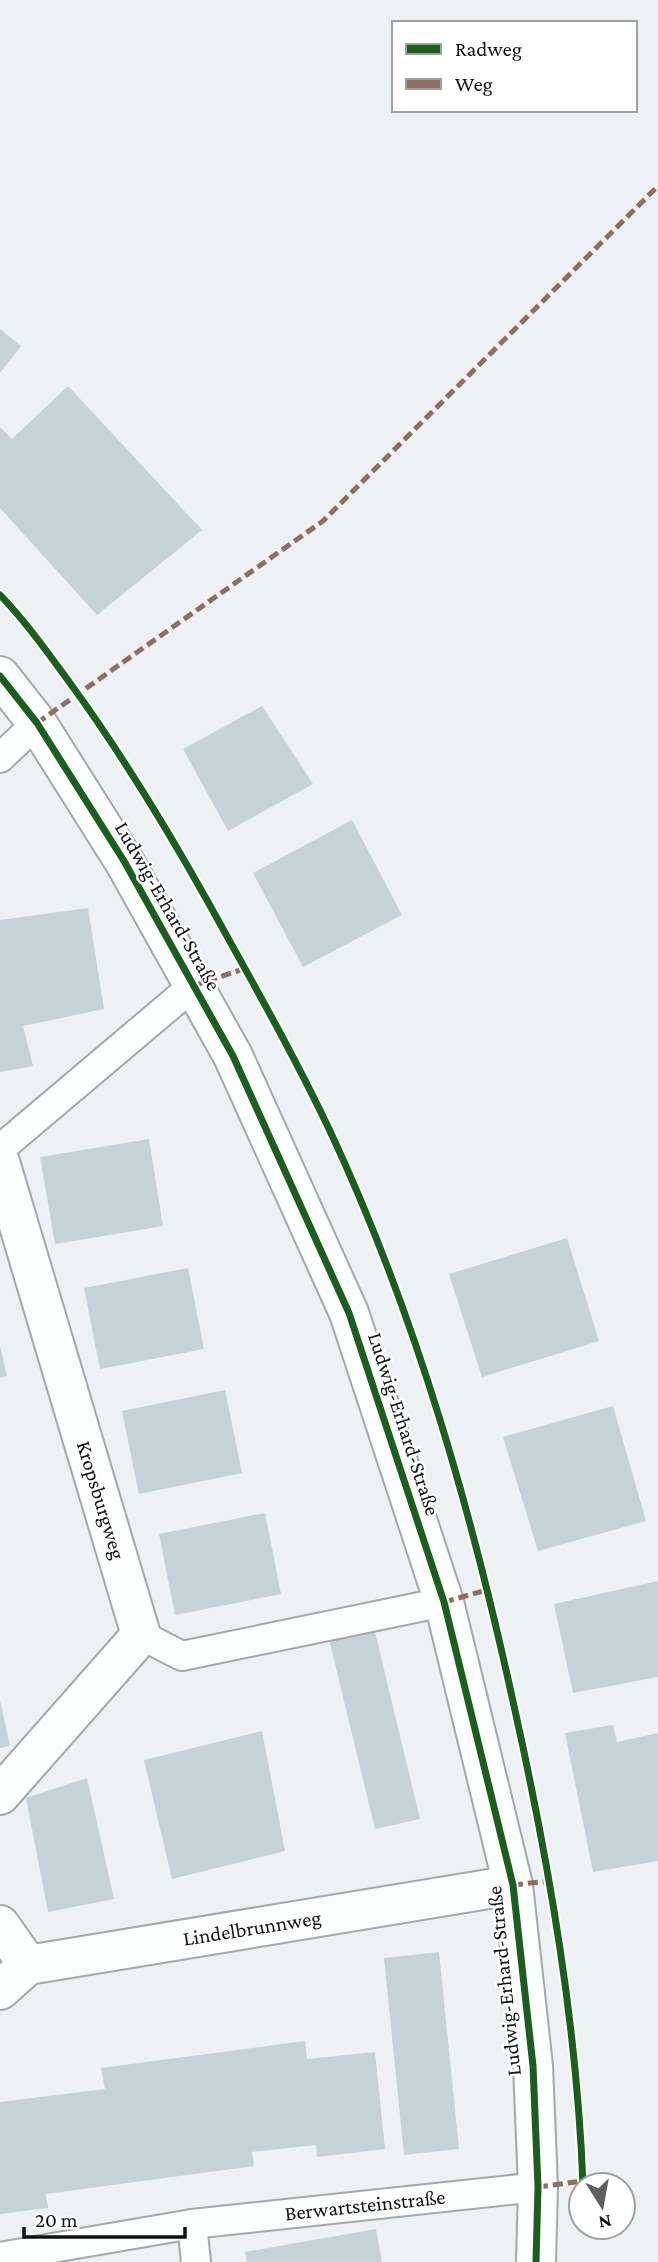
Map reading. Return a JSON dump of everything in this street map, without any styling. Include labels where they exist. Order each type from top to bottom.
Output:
[{"type":"street","name":"Ludwig-Erhard-Straße","points":[[0,676],[37,723],[124,862],[233,1056],[349,1313],[444,1602],[513,1885],[533,2066],[538,2187],[536,2262]]},
{"type":"street","name":"Kropsburgweg","points":[[0,1162],[141,1635]]},
{"type":"street","points":[[0,1795],[141,1635]]},
{"type":"street","name":"Lindelbrunnweg","points":[[28,1965],[513,1885]]},
{"type":"street","points":[[0,1925],[28,1965],[0,1990]]},
{"type":"lane","points":[[0,758],[37,723]]},
{"type":"lane","points":[[0,1149],[193,986]]},
{"type":"lane","points":[[141,1635],[182,1656],[444,1602]]},
{"type":"lane","name":"Berwartsteinstraße","points":[[0,2256],[192,2224],[538,2187]]},
{"type":"lane","points":[[192,2224],[196,2262]]},
{"type":"building","points":[[0,329],[21,346],[0,373]]},
{"type":"building","points":[[68,386],[202,530],[97,615],[0,508],[0,427],[12,439]]},
{"type":"building","points":[[262,706],[313,784],[228,831],[183,749]]},
{"type":"building","points":[[352,820],[402,915],[303,967],[253,873]]},
{"type":"building","points":[[88,908],[104,1009],[23,1026],[33,1066],[0,1072],[0,920]]},
{"type":"building","points":[[149,1139],[163,1226],[55,1244],[40,1157]]},
{"type":"building","points":[[567,1238],[599,1341],[482,1377],[449,1274]]},
{"type":"building","points":[[188,1268],[204,1349],[100,1369],[84,1288]]},
{"type":"building","points":[[0,1346],[7,1376],[0,1378]]},
{"type":"building","points":[[225,1390],[242,1473],[139,1494],[122,1411]]},
{"type":"building","points":[[613,1406],[646,1521],[538,1551],[503,1437]]},
{"type":"building","points":[[265,1513],[281,1594],[175,1615],[159,1534]]},
{"type":"building","points":[[658,1581],[658,1677],[573,1693],[554,1604]]},
{"type":"building","points":[[374,1628],[420,1819],[375,1829],[329,1639]]},
{"type":"building","points":[[0,1700],[10,1746],[0,1748]]},
{"type":"building","points":[[613,1725],[617,1742],[658,1733],[658,1861],[593,1872],[565,1733]]},
{"type":"building","points":[[262,1731],[285,1851],[172,1879],[144,1760]]},
{"type":"building","points":[[87,1778],[114,1899],[48,1912],[26,1798]]},
{"type":"building","points":[[439,1952],[459,2149],[404,2155],[384,1958]]},
{"type":"building","points":[[305,2041],[307,2059],[375,2052],[385,2149],[317,2157],[316,2145],[252,2152],[254,2166],[46,2194],[48,2208],[0,2214],[0,2102],[105,2089],[101,2068]]},
{"type":"building","points":[[376,2229],[382,2262],[247,2262],[245,2252]]},
{"type":"marked path","points":[[37,723],[323,521],[658,186]]},
{"type":"marked path","points":[[193,986],[246,968]]},
{"type":"marked path","points":[[444,1602],[487,1590]]},
{"type":"marked path","points":[[513,1885],[549,1881]]},
{"type":"marked path","points":[[538,2187],[567,2183]]},
{"type":"cycle path","points":[[0,595],[89,709],[192,874],[316,1102],[390,1273],[440,1418],[461,1492],[499,1640],[528,1773],[551,1890],[568,2007],[582,2171]]},
{"type":"cycle path","points":[[0,676],[37,723],[124,861],[233,1056],[349,1313],[444,1602],[513,1885],[533,2066],[538,2187],[536,2262]]}]
